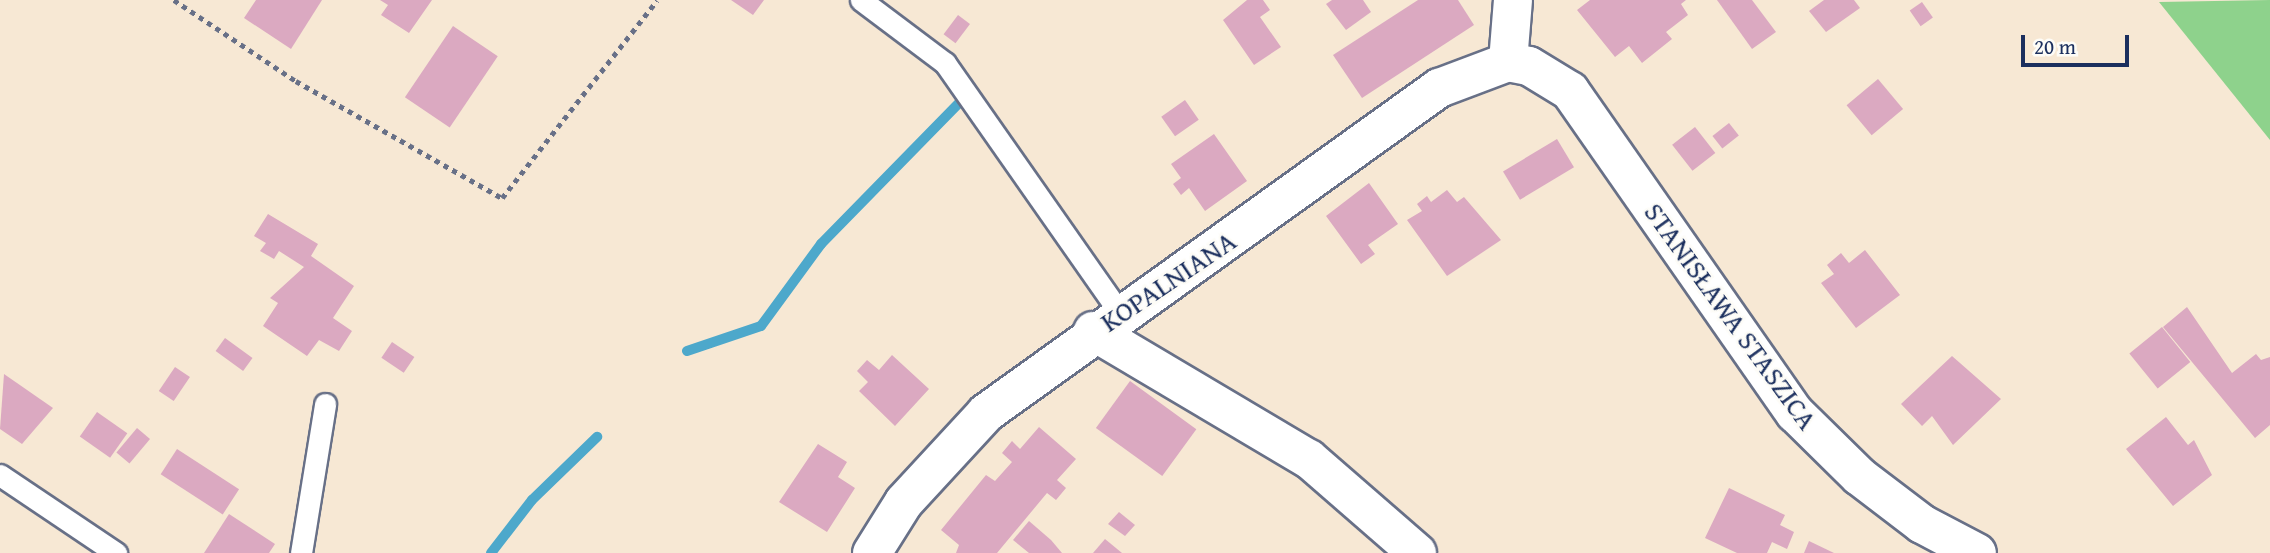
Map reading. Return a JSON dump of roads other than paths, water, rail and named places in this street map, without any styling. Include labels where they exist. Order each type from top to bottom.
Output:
[{"type":"street","points":[[1508,62],[1513,0]]},
{"type":"street","name":"KOPALNIANA","points":[[872,553],[904,502],[986,413],[1107,322],[1439,88],[1508,62]]},
{"type":"street","name":"STANISŁAWA STASZICA","points":[[1508,62],[1529,66],[1570,91],[1795,413],[1858,475],[1922,524],[1977,553]]},
{"type":"street","points":[[1107,322],[1310,459],[1417,553]]},
{"type":"lane","points":[[861,0],[945,63],[1107,322]]},
{"type":"lane","points":[[301,553],[325,404]]},
{"type":"lane","points":[[0,475],[116,553]]},
{"type":"waterway","points":[[687,351],[761,326],[821,244],[960,102]]},
{"type":"waterway","points":[[491,553],[532,500],[597,437]]}]
